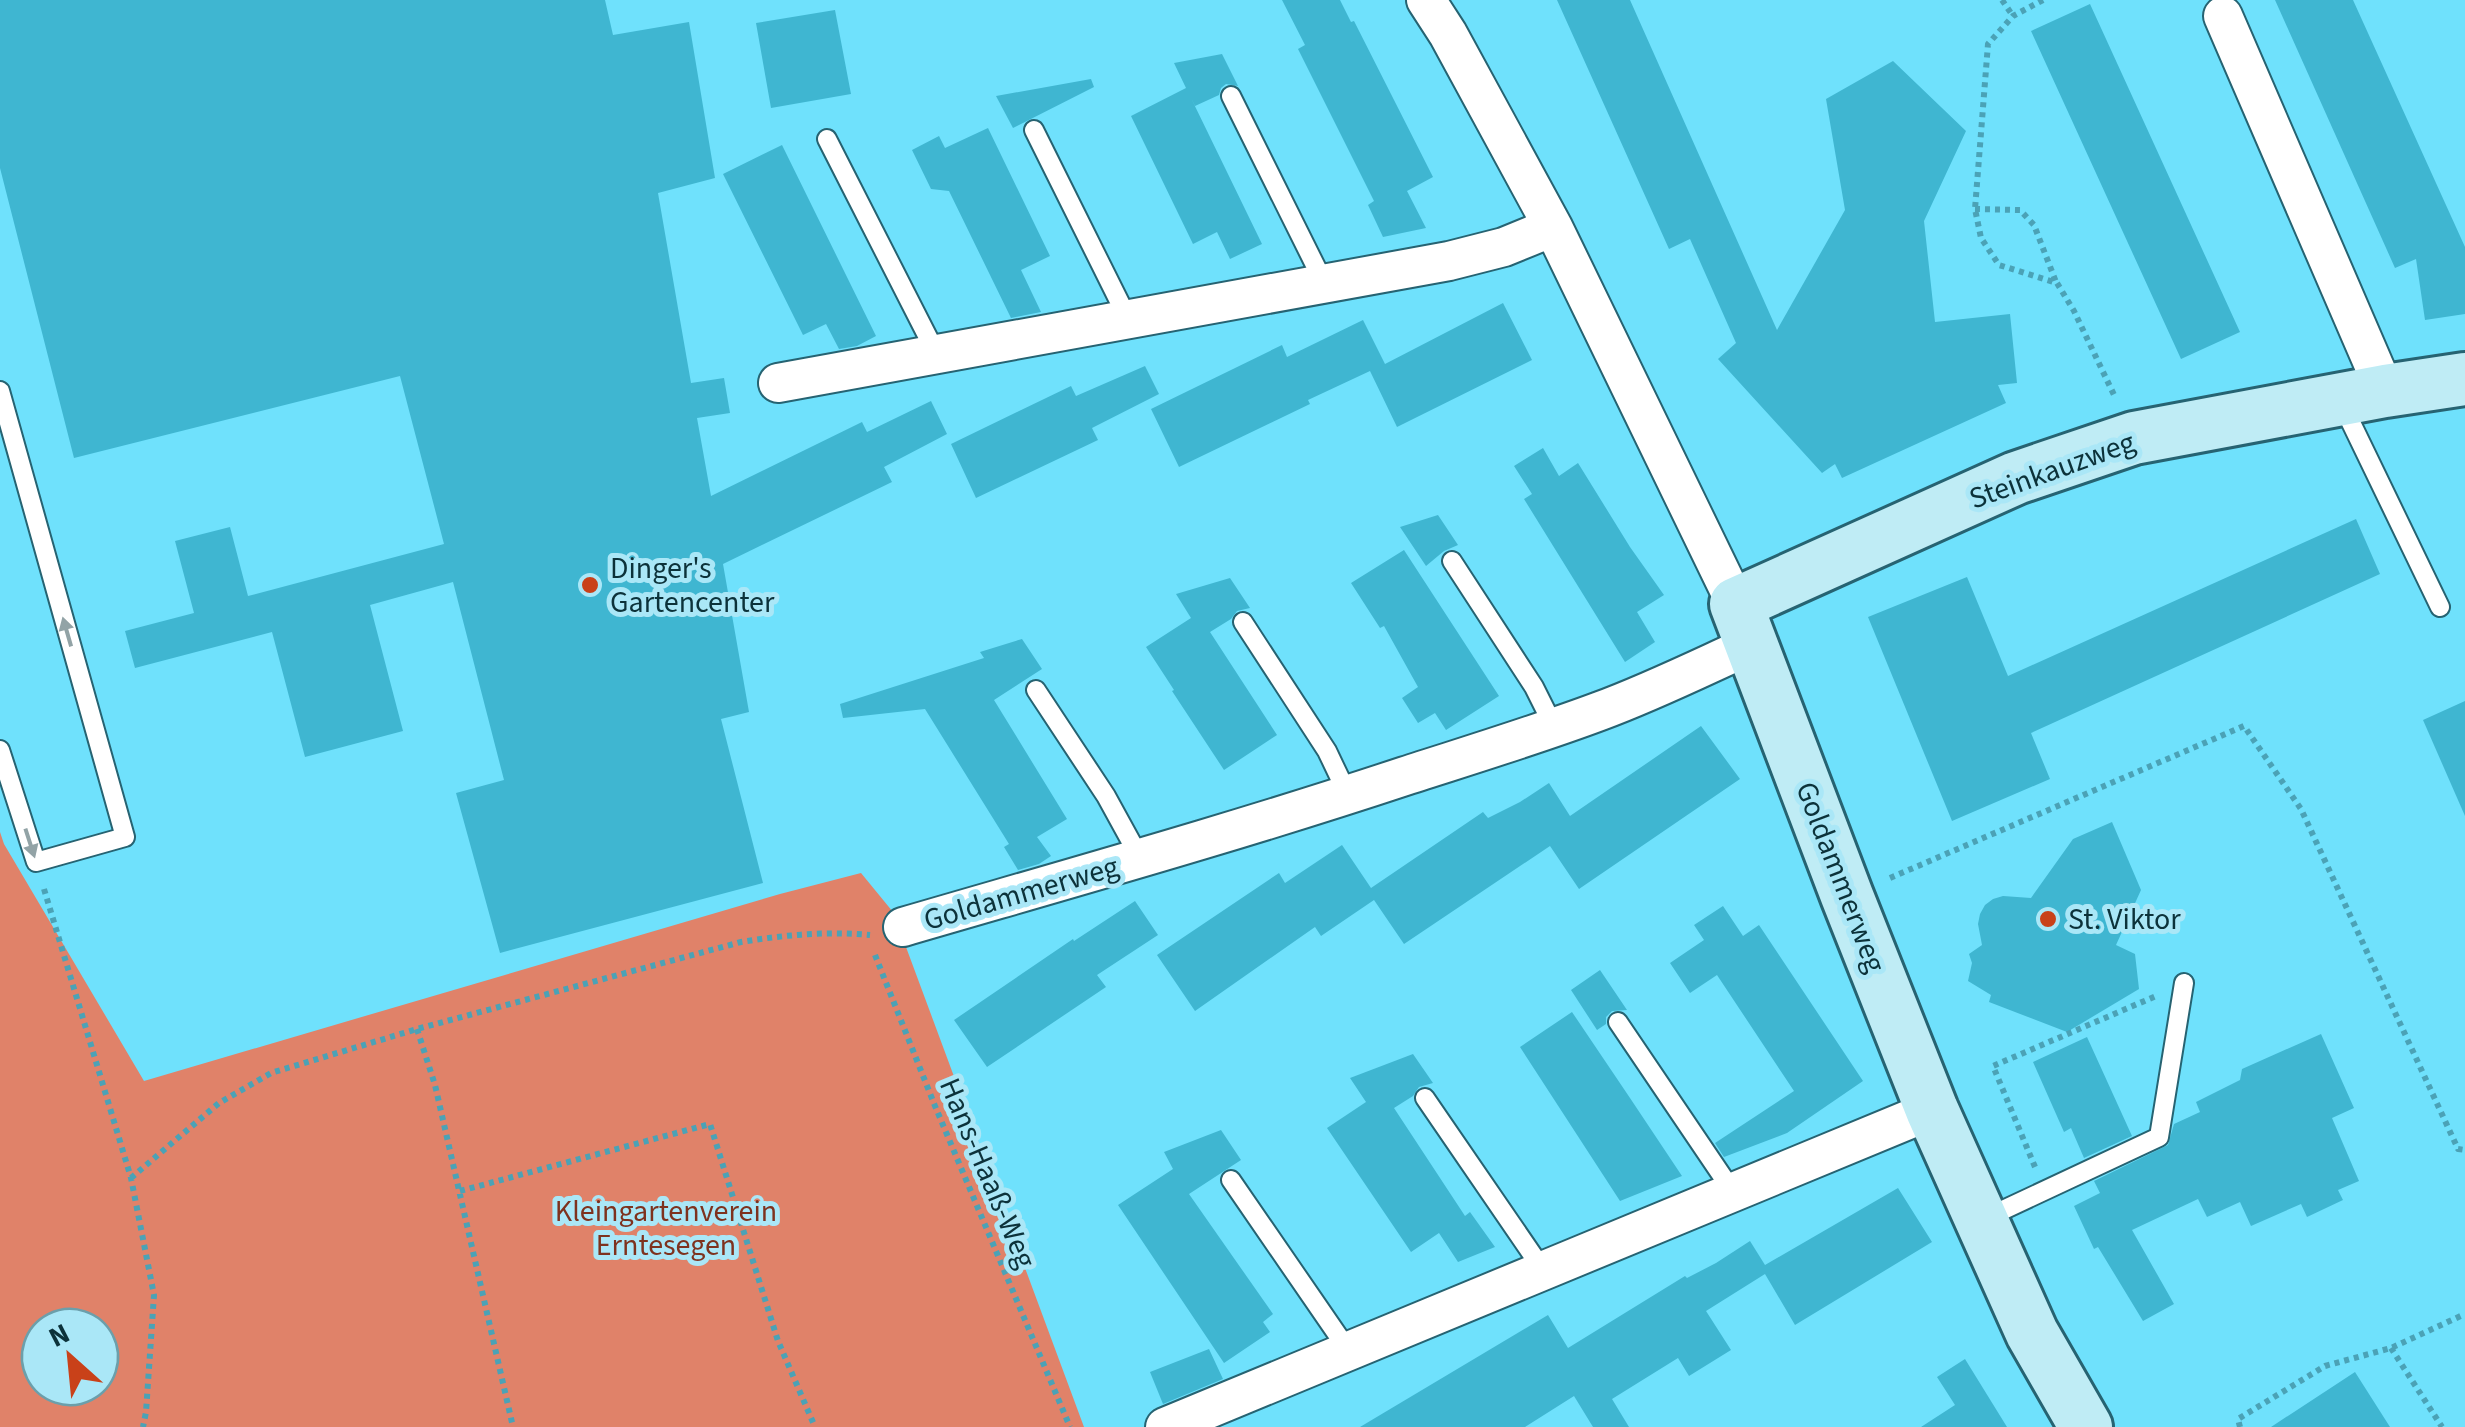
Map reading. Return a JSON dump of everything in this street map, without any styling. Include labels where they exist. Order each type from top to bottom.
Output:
[{"type":"street","name":"Goldammerweg","points":[[1426,0],[1553,227],[1744,624],[1932,1110],[2032,1333],[2086,1427]]},
{"type":"street","points":[[2223,16],[2362,395]]},
{"type":"street","points":[[778,383],[1449,261],[1553,227]]},
{"type":"street","name":"Steinkauzweg","points":[[1744,624],[2016,478],[2134,438],[2465,379]]},
{"type":"street","name":"Goldammerweg","points":[[903,927],[1348,794],[1602,711],[1674,681],[1744,624]]},
{"type":"street","points":[[1165,1427],[1932,1110]]},
{"type":"lane","points":[[1231,96],[1324,284]]},
{"type":"lane","points":[[1034,130],[1128,319]]},
{"type":"lane","points":[[827,139],[936,353]]},
{"type":"lane","points":[[0,391],[124,837],[36,862],[0,750]]},
{"type":"lane","points":[[2362,395],[2440,607]]},
{"type":"lane","points":[[1452,561],[1534,687],[1554,727]]},
{"type":"lane","points":[[1243,622],[1327,751],[1348,794]]},
{"type":"lane","name":"Goldammerweg","points":[[1036,690],[1106,796],[1140,858]]},
{"type":"lane","points":[[1981,1221],[2159,1137],[2184,983]]},
{"type":"lane","points":[[1618,1022],[1733,1192]]},
{"type":"lane","points":[[1425,1098],[1543,1270]]},
{"type":"lane","points":[[1231,1180],[1348,1350]]},
{"type":"path","points":[[2002,0],[2012,16]]},
{"type":"path","points":[[2044,0],[2012,16],[1988,44],[1975,208],[1981,238],[1999,265],[2057,283]]},
{"type":"path","points":[[1975,208],[2020,210],[2034,224],[2057,283],[2134,438]]},
{"type":"path","points":[[1847,896],[2244,726],[2301,809],[2458,1150],[2465,1150]]},
{"type":"path","points":[[36,862],[131,1178],[154,1295],[143,1427]]},
{"type":"path","points":[[131,1178],[219,1103],[271,1072],[740,942],[794,934],[852,932],[868,936],[903,927]]},
{"type":"path","name":"Hans-Haaß-Weg","points":[[874,953],[1070,1427]]},
{"type":"path","points":[[2045,1190],[1993,1066],[2184,983]]},
{"type":"path","points":[[416,1030],[434,1085],[514,1427]]},
{"type":"path","points":[[460,1191],[710,1124],[778,1340],[815,1427]]},
{"type":"path","points":[[2240,1427],[2238,1419],[2325,1366],[2392,1348],[2465,1314]]},
{"type":"path","points":[[2392,1348],[2442,1427]]},
{"type":"green space","name":"Kleingartenverein Erntesegen","points":[[0,832],[144,1081],[861,873],[893,912],[1084,1427],[0,1427]]},
{"type":"building","name":"Dinger's Gartencenter","points":[[0,0],[605,0],[613,35],[689,22],[715,178],[658,193],[691,383],[724,378],[730,413],[697,418],[711,496],[862,422],[867,432],[931,401],[947,434],[884,467],[892,482],[723,564],[749,712],[721,719],[763,883],[500,953],[456,793],[504,780],[453,582],[370,605],[403,731],[305,757],[272,632],[135,668],[125,631],[194,613],[175,541],[230,527],[248,596],[444,544],[400,376],[74,458],[0,168]]},
{"type":"building","points":[[1282,0],[1340,0],[1351,22],[1354,21],[1433,177],[1407,191],[1426,228],[1383,237],[1368,205],[1374,201],[1298,49],[1305,45]]},
{"type":"building","points":[[1557,0],[1630,0],[1777,330],[1845,210],[1826,99],[1893,61],[1966,131],[1924,221],[1935,322],[2010,314],[2017,383],[1998,385],[2006,403],[1842,478],[1835,464],[1822,473],[1718,359],[1736,343],[1690,239],[1669,249]]},
{"type":"building","points":[[2275,0],[2353,0],[2465,247],[2465,314],[2425,320],[2416,259],[2395,268]]},
{"type":"building","points":[[2090,4],[2240,332],[2181,359],[2031,31]]},
{"type":"building","points":[[835,10],[851,94],[771,108],[756,23]]},
{"type":"building","points":[[1222,54],[1238,86],[1226,84],[1219,95],[1195,106],[1191,98],[1262,244],[1230,259],[1217,232],[1193,244],[1131,116],[1186,88],[1174,63]]},
{"type":"building","points":[[1091,79],[1094,87],[1013,128],[996,96]]},
{"type":"building","points":[[988,128],[1050,256],[1021,270],[1041,312],[1011,318],[949,191],[931,189],[912,150],[939,136],[945,148]]},
{"type":"building","points":[[782,145],[876,336],[857,346],[839,349],[826,324],[803,335],[723,174]]},
{"type":"building","points":[[1503,303],[1532,360],[1397,427],[1370,371],[1179,467],[1151,409],[1282,345],[1287,357],[1363,320],[1385,364]]},
{"type":"building","points":[[1145,366],[1159,394],[1092,428],[1098,440],[976,498],[951,444],[1071,386],[1076,396]]},
{"type":"building","points":[[1543,448],[1559,476],[1578,463],[1664,595],[1637,612],[1655,642],[1625,662],[1524,499],[1532,494],[1514,466]]},
{"type":"building","points":[[1438,515],[1458,545],[1426,566],[1400,527]]},
{"type":"building","points":[[2356,519],[2380,574],[2031,733],[2050,779],[1952,821],[1868,617],[1967,577],[2008,676]]},
{"type":"building","points":[[1404,550],[1499,696],[1446,730],[1435,713],[1418,723],[1402,698],[1418,687],[1384,626],[1380,628],[1351,583]]},
{"type":"building","points":[[1230,578],[1250,608],[1237,611],[1210,632],[1277,735],[1224,770],[1146,647],[1191,618],[1176,594]]},
{"type":"building","points":[[1022,639],[1042,669],[994,700],[1067,819],[1037,837],[1051,856],[1018,870],[1004,847],[1009,844],[925,709],[843,718],[840,704],[984,658],[980,652]]},
{"type":"building","points":[[2465,701],[2465,816],[2423,720]]},
{"type":"building","points":[[1701,726],[1740,779],[1579,889],[1550,846],[1404,944],[1374,900],[1321,936],[1315,927],[1195,1011],[1157,955],[1279,873],[1285,883],[1342,845],[1371,888],[1483,812],[1488,818],[1549,783],[1570,816]]},
{"type":"building","name":"St. Viktor","points":[[2112,822],[2141,890],[2116,945],[2135,954],[2139,989],[2067,1032],[1989,1002],[1991,995],[1968,981],[1972,963],[1969,954],[1982,945],[1978,924],[1985,905],[2003,896],[2031,898],[2073,839]]},
{"type":"building","points":[[1135,901],[1158,935],[1097,975],[1106,987],[987,1067],[954,1020]]},
{"type":"building","points":[[1723,906],[1743,936],[1759,925],[1863,1081],[1787,1133],[1724,1157],[1715,1143],[1794,1091],[1717,975],[1690,993],[1670,963],[1704,940],[1694,925]]},
{"type":"building","points":[[1600,970],[1627,1010],[1612,1011],[1606,1024],[1597,1030],[1571,990]]},
{"type":"building","points":[[1572,1012],[1682,1176],[1620,1201],[1520,1047]]},
{"type":"building","points":[[2321,1034],[2354,1108],[2332,1118],[2359,1181],[2338,1190],[2343,1200],[2307,1217],[2301,1204],[2251,1226],[2240,1202],[2207,1217],[2198,1199],[2132,1230],[2174,1304],[2143,1321],[2098,1247],[2094,1249],[2074,1206],[2100,1193],[2094,1181],[2168,1145],[2174,1124],[2200,1112],[2196,1102],[2240,1080],[2242,1069]]},
{"type":"building","points":[[2087,1037],[2132,1136],[2084,1158],[2071,1128],[2064,1132],[2033,1062]]},
{"type":"building","points":[[1413,1054],[1433,1083],[1419,1087],[1413,1096],[1394,1108],[1465,1216],[1470,1212],[1495,1247],[1458,1262],[1439,1233],[1411,1252],[1327,1128],[1366,1102],[1350,1078]]},
{"type":"building","points":[[1221,1130],[1241,1160],[1189,1194],[1273,1314],[1263,1322],[1270,1332],[1224,1363],[1118,1205],[1173,1169],[1164,1152]]},
{"type":"building","points":[[1898,1188],[1932,1242],[1795,1325],[1765,1274],[1706,1311],[1731,1350],[1689,1376],[1678,1358],[1612,1399],[1629,1427],[1593,1427],[1574,1396],[1525,1427],[1360,1427],[1548,1315],[1568,1348],[1750,1241],[1765,1265]]},
{"type":"building","points":[[1209,1349],[1223,1379],[1163,1404],[1150,1372]]},
{"type":"building","points":[[1965,1359],[2007,1427],[1921,1427],[1955,1405],[1937,1377]]},
{"type":"building","points":[[2355,1372],[2390,1427],[2271,1427]]},
{"type":"place","name":"Dinger's Gartencenter","points":[[590,585]]},
{"type":"place","name":"St. Viktor","points":[[2048,919]]}]
